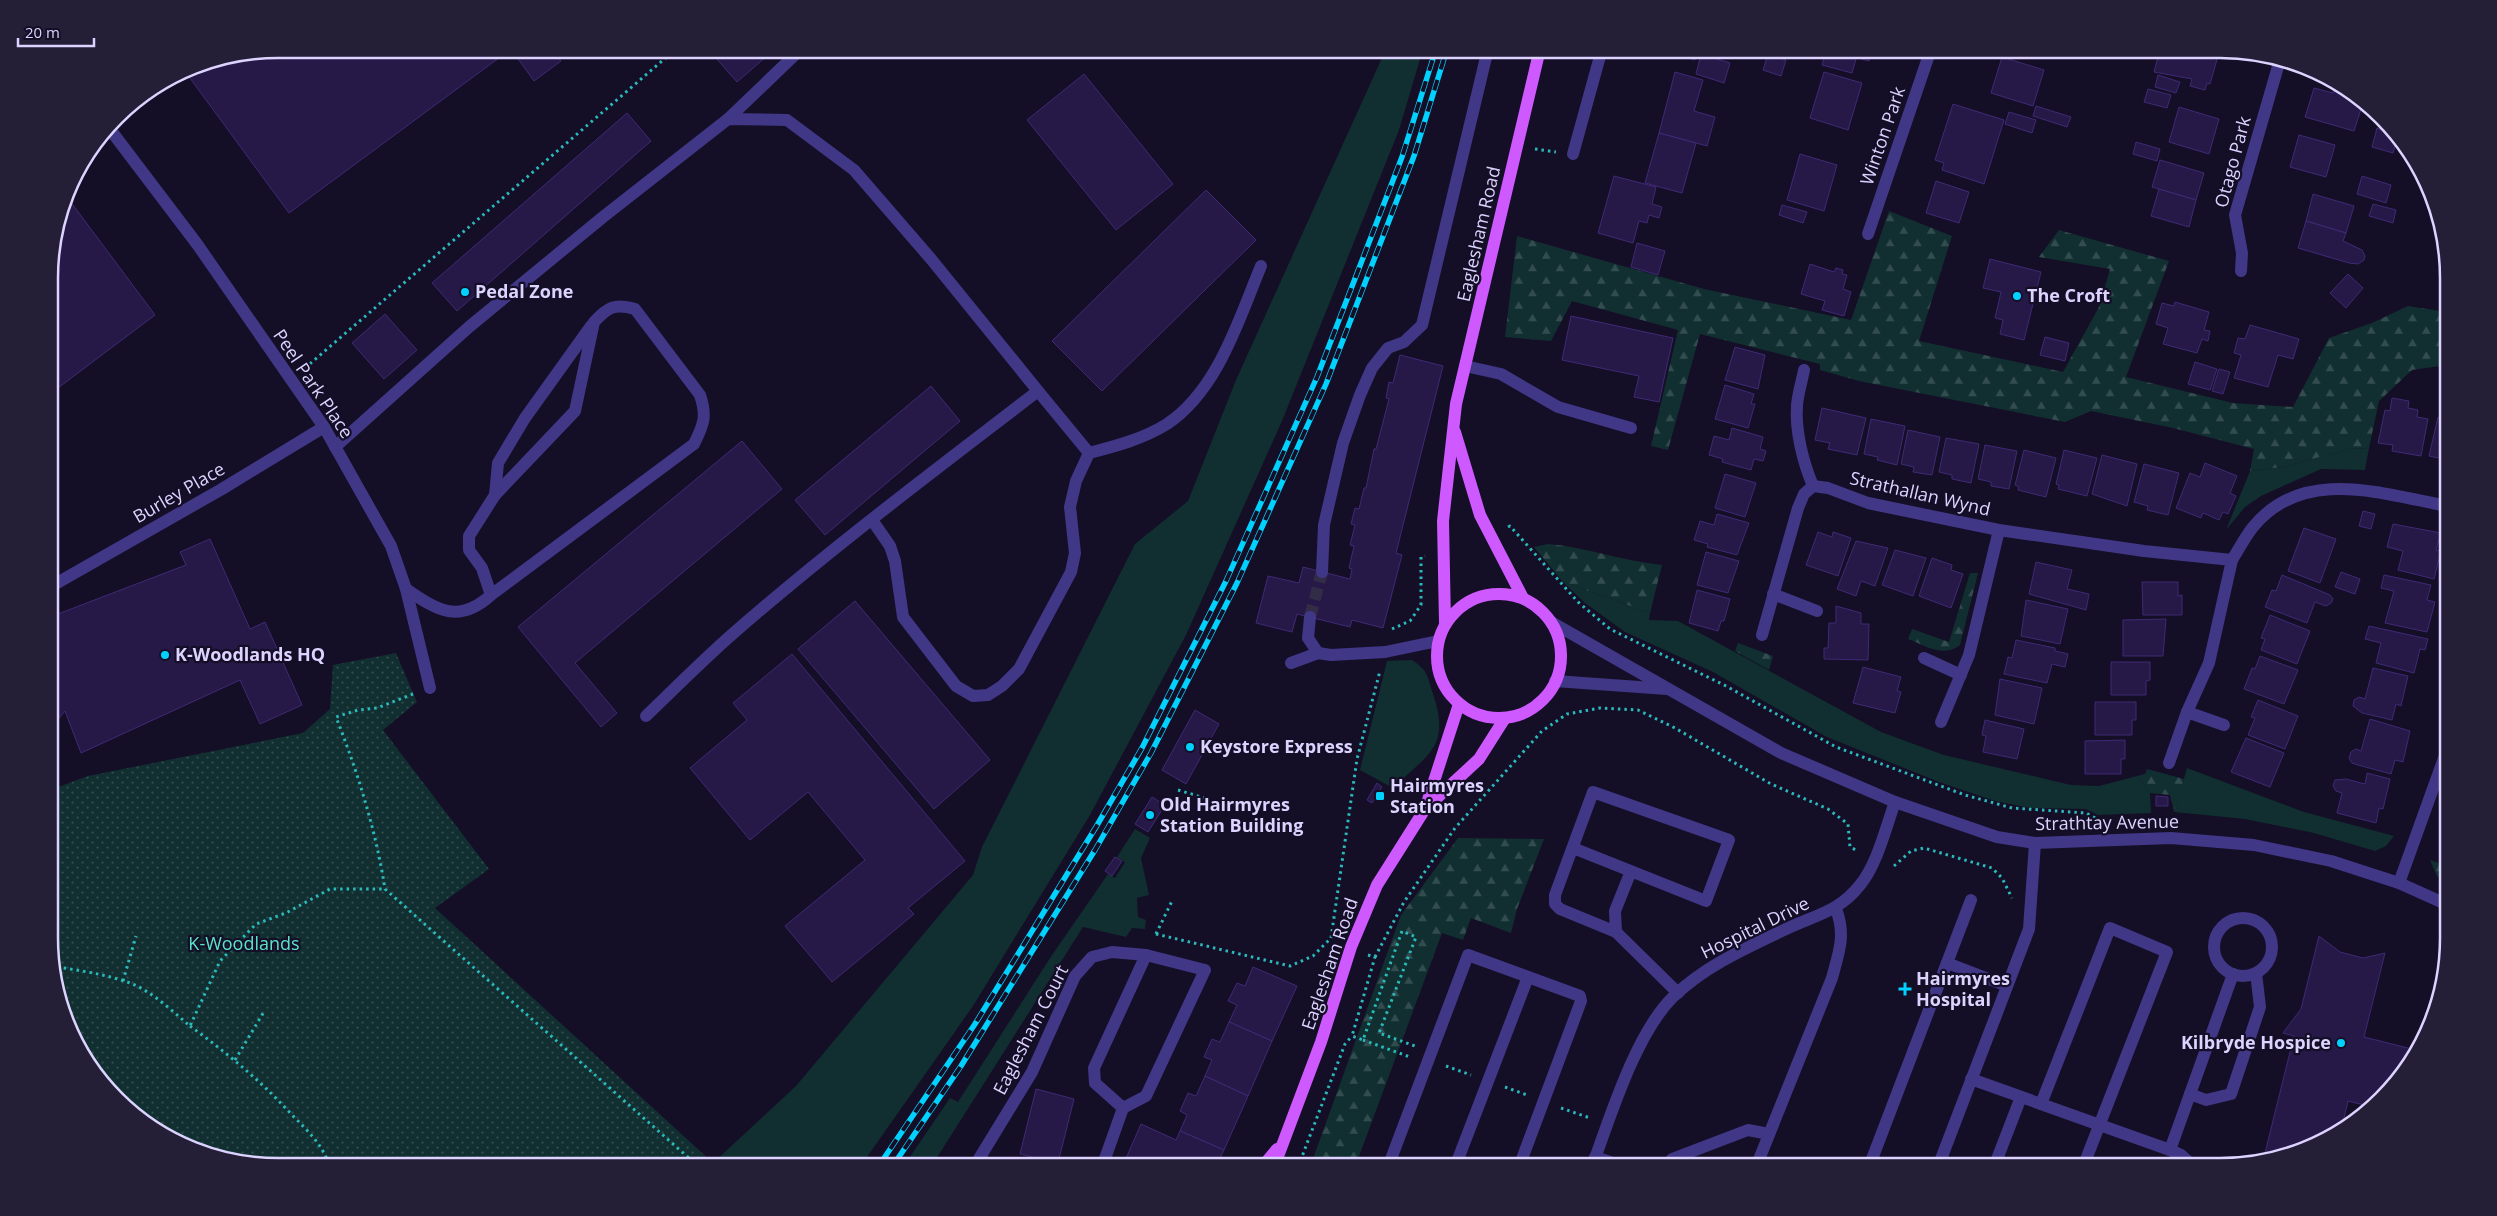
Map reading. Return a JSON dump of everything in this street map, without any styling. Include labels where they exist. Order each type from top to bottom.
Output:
[{"type":"main road","name":"Eaglesham Road","points":[[1445,623],[1443,521],[1456,404],[1538,58]]},
{"type":"main road","name":"Eaglesham Road","points":[[1454,427],[1480,515],[1523,598]]},
{"type":"main road","points":[[1505,593],[1523,598],[1539,608],[1551,622],[1559,639],[1561,653],[1560,668],[1555,681],[1547,695],[1535,706],[1521,714],[1505,718],[1473,713],[1459,704],[1447,691],[1439,676],[1436,658],[1438,641],[1445,623],[1456,610],[1471,600],[1487,594],[1505,593]]},
{"type":"main road","name":"Eaglesham Road","points":[[1278,1158],[1321,1042],[1351,947],[1377,885],[1425,809],[1459,704]]},
{"type":"main road","name":"Eaglesham Road","points":[[1425,809],[1479,759],[1505,718]]},
{"type":"main road","name":"Eaglesham Road","points":[[1269,1158],[1285,1139]]},
{"type":"street","points":[[335,447],[469,327],[603,217],[728,119],[792,58]]},
{"type":"street","points":[[1322,572],[1324,525],[1343,443],[1360,395],[1372,368],[1388,348],[1404,342],[1422,325],[1486,58]]},
{"type":"street","points":[[1573,154],[1600,58]]},
{"type":"street","name":"Winton Park","points":[[1868,234],[1928,58]]},
{"type":"street","name":"Otago Park","points":[[2241,272],[2242,253],[2235,215],[2278,66]]},
{"type":"street","points":[[728,119],[787,120],[854,170],[932,259],[1089,453]]},
{"type":"street","name":"Peel Park Place","points":[[113,132],[197,244],[290,381],[324,427],[391,546],[406,590],[430,688]]},
{"type":"street","points":[[872,520],[890,546],[896,561],[903,617],[956,686],[972,696],[988,695],[1002,686],[1019,669],[1070,572],[1075,553],[1070,507],[1076,481],[1089,453],[1138,439],[1167,424],[1188,407],[1222,361],[1261,266]]},
{"type":"street","points":[[406,590],[435,609],[464,613],[479,607],[491,595],[694,444],[702,428],[705,412],[700,395],[635,309],[620,304],[604,311],[594,322],[525,418],[498,463],[495,495]]},
{"type":"street","points":[[491,595],[482,568],[469,550],[469,536],[495,495],[576,411],[594,322]]},
{"type":"street","points":[[1465,366],[1501,374],[1558,407],[1632,428]]},
{"type":"street","points":[[1762,635],[1798,508],[1804,494],[1813,486],[1805,467],[1798,422],[1797,405],[1804,370]]},
{"type":"street","points":[[646,716],[727,639],[872,520],[1038,391]]},
{"type":"street","name":"Burley Place","points":[[58,582],[222,489],[324,427]]},
{"type":"street","name":"Strathallan Wynd","points":[[1813,486],[1828,488],[1868,504],[1999,530],[2144,551],[2232,560]]},
{"type":"street","points":[[2169,763],[2187,712],[2209,663],[2232,560],[2253,527],[2281,503],[2309,491],[2327,488],[2366,491],[2440,505]]},
{"type":"street","name":"Strathallan Wynd","points":[[1941,722],[1969,655],[1999,530]]},
{"type":"street","points":[[1773,594],[1817,611]]},
{"type":"street","points":[[1310,617],[1308,638],[1318,653]]},
{"type":"street","name":"Strathtay Avenue","points":[[1551,622],[1781,754],[1895,802],[1997,837],[2035,843],[2171,838],[2254,845],[2331,861],[2399,883],[2440,901]]},
{"type":"street","points":[[1291,663],[1318,653],[1331,655],[1385,652],[1438,641]]},
{"type":"street","points":[[1924,658],[1961,675]]},
{"type":"street","name":"Strathtay Avenue","points":[[1555,681],[1669,689]]},
{"type":"street","points":[[2187,712],[2224,725]]},
{"type":"street","points":[[2399,883],[2440,769]]},
{"type":"street","points":[[1573,848],[1706,901],[1729,840],[1593,792],[1555,895],[1555,904],[1560,909],[1616,932],[1678,993]]},
{"type":"street","name":"Hospital Drive","points":[[1595,1158],[1646,1032],[1678,993],[1712,966],[1788,928],[1836,909],[1861,885],[1876,854],[1895,802]]},
{"type":"street","points":[[1941,1158],[2029,930],[2035,843]]},
{"type":"street","points":[[1616,932],[1615,911],[1631,871]]},
{"type":"street","points":[[1872,1158],[1972,900]]},
{"type":"street","points":[[1760,1158],[1832,978],[1840,947],[1842,925],[1836,909]]},
{"type":"street","points":[[2241,918],[2260,923],[2267,930],[2271,939],[2270,959],[2256,973],[2241,976],[2233,974],[2218,962],[2214,943],[2217,933],[2223,925],[2241,918]]},
{"type":"street","points":[[2041,1104],[2110,928],[2167,952],[2087,1158]]},
{"type":"street","name":"Eaglesham Court","points":[[979,1158],[1032,1072],[1076,976],[1092,957],[1112,952],[1146,955],[1205,970],[1146,1096],[1123,1108]]},
{"type":"street","points":[[1105,1158],[1123,1108],[1095,1083],[1094,1068],[1146,955]]},
{"type":"street","points":[[1391,1158],[1468,955],[1580,996],[1581,1001],[1522,1158]]},
{"type":"street","points":[[1947,964],[2007,986]]},
{"type":"street","points":[[2190,1094],[2206,1100],[2231,1094],[2260,1008],[2256,973]]},
{"type":"street","points":[[2170,1150],[2233,974]]},
{"type":"street","points":[[1458,1158],[1528,977]]},
{"type":"street","points":[[1971,1080],[2170,1150],[2184,1158]]},
{"type":"street","points":[[1997,1158],[2021,1097]]},
{"type":"street","points":[[1674,1158],[1748,1130],[1769,1134]]},
{"type":"path","points":[[290,381],[666,58]]},
{"type":"path","points":[[1517,147],[1573,154]]},
{"type":"path","points":[[1490,535],[1510,526],[1578,602],[1610,628],[1726,686],[1836,747],[1965,795],[2012,808],[2086,813],[2102,822]]},
{"type":"path","points":[[1156,934],[1290,966],[1312,956],[1331,938],[1357,760],[1385,652],[1392,629],[1410,621],[1421,605],[1421,557],[1444,553]]},
{"type":"path","points":[[430,688],[377,708],[358,710],[336,717],[349,750],[379,853],[385,889],[689,1158]]},
{"type":"path","points":[[1178,790],[1208,799]]},
{"type":"path","points":[[190,1026],[220,961],[256,924],[286,912],[330,889],[385,889]]},
{"type":"path","points":[[1146,955],[1173,899]]},
{"type":"path","points":[[1363,1040],[1402,931],[1416,937],[1379,1033],[1421,1048],[1428,1059],[1608,1125]]},
{"type":"path","points":[[123,981],[136,936]]},
{"type":"path","points":[[1301,1158],[1345,1044],[1352,1036],[1375,957],[1331,938]]},
{"type":"path","points":[[59,967],[87,972],[132,984],[165,1004],[190,1026],[235,1060],[270,1091],[310,1133],[327,1158]]},
{"type":"path","points":[[235,1060],[265,1010]]},
{"type":"path","points":[[1352,1036],[1411,1058]]},
{"type":"green space","points":[[1382,58],[1420,58],[1399,130],[1282,421],[1186,635],[1090,815],[973,1006],[866,1158],[718,1158],[796,1086],[973,875],[982,847],[1135,544],[1188,501],[1236,380]]},
{"type":"green space","points":[[1889,211],[1952,236],[1919,341],[2063,372],[2099,307],[2110,269],[2039,257],[2059,230],[2169,261],[2126,377],[2233,403],[2293,407],[2329,338],[2372,323],[2408,306],[2440,311],[2440,366],[2412,370],[2379,401],[2369,448],[2349,449],[2283,467],[2250,471],[2254,449],[2173,428],[2091,411],[2065,422],[1859,381],[1820,370],[1820,364],[1700,334],[1668,450],[1651,446],[1678,330],[1572,301],[1551,341],[1505,337],[1517,236],[1704,289],[1851,320]]},
{"type":"green space","points":[[2369,448],[2365,470],[2321,469],[2261,496],[2245,507],[2226,530],[2250,471],[2283,467],[2349,449]]},
{"type":"green space","points":[[1548,544],[1662,565],[1650,613],[1563,582],[1534,547]]},
{"type":"green space","points":[[1970,573],[1978,573],[1960,645],[1954,649],[1941,651],[1908,639],[1912,629],[1949,642]]},
{"type":"green space","points":[[1563,582],[1650,613],[1649,620],[1678,621],[1881,732],[1944,755],[2071,785],[2099,786],[2137,776],[2150,793],[2151,813],[2098,815],[2086,809],[2030,808],[1995,801],[1939,782],[1827,737],[1713,672],[1625,632],[1585,603]]},
{"type":"green space","points":[[1738,643],[1773,656],[1769,670],[1735,651]]},
{"type":"green space","name":"K-Woodlands","points":[[396,653],[417,702],[383,730],[489,869],[435,908],[708,1158],[249,1157],[207,1147],[180,1136],[155,1121],[133,1104],[103,1072],[87,1048],[74,1023],[59,967],[58,787],[88,776],[303,733],[330,709],[333,665]]},
{"type":"green space","points":[[1412,660],[1422,667],[1427,674],[1438,712],[1439,726],[1433,748],[1393,788],[1360,770],[1387,661]]},
{"type":"green space","points":[[2187,768],[2304,812],[2394,836],[2386,846],[2375,851],[2314,833],[2245,819],[2174,812]]},
{"type":"green space","points":[[2147,769],[2184,779],[2174,812],[2170,795],[2150,793],[2137,776],[2145,774]]},
{"type":"green space","points":[[1135,829],[1150,838],[1141,858],[1149,895],[1137,898],[1138,917],[1146,920],[1145,929],[1132,928],[1126,937],[1083,927],[937,1158],[909,1158],[950,1098],[958,1102],[1050,958],[1108,874],[1115,878],[1125,862],[1117,857]]},
{"type":"green space","points":[[1458,838],[1544,839],[1517,909],[1511,933],[1471,918],[1463,940],[1442,933],[1358,1158],[1313,1158],[1401,915]]},
{"type":"green space","points":[[2430,860],[2440,863],[2440,878],[2437,876]]},
{"type":"building","points":[[263,58],[499,58],[289,213],[188,76],[221,65]]},
{"type":"building","points":[[517,58],[558,58],[561,61],[534,81]]},
{"type":"building","points":[[716,58],[765,58],[737,82]]},
{"type":"building","points":[[1700,58],[1714,58],[1730,63],[1724,83],[1696,74]]},
{"type":"building","points":[[1767,58],[1786,60],[1781,76],[1763,70]]},
{"type":"building","points":[[1824,58],[1856,59],[1852,73],[1822,65]]},
{"type":"building","points":[[1858,58],[1870,58],[1869,61]]},
{"type":"building","points":[[2002,58],[2044,70],[2033,106],[1991,93]]},
{"type":"building","points":[[2158,58],[2217,58],[2210,84],[2207,83],[2205,90],[2190,86],[2192,79],[2154,72]]},
{"type":"building","points":[[1675,72],[1703,80],[1694,111],[1715,117],[1707,146],[1659,133]]},
{"type":"building","points":[[1824,72],[1862,83],[1848,130],[1810,118]]},
{"type":"building","points":[[1084,74],[1173,184],[1116,230],[1027,120]]},
{"type":"building","points":[[2158,75],[2180,82],[2176,93],[2155,87]]},
{"type":"building","points":[[2314,88],[2333,93],[2334,90],[2361,109],[2354,131],[2305,117]]},
{"type":"building","points":[[2148,89],[2171,95],[2167,108],[2144,102]]},
{"type":"building","points":[[1953,104],[2004,120],[1984,184],[1942,170],[1944,163],[1935,160]]},
{"type":"building","points":[[2036,106],[2071,117],[2067,127],[2033,116]]},
{"type":"building","points":[[2179,107],[2219,119],[2209,154],[2169,142]]},
{"type":"building","points":[[2009,112],[2036,120],[2032,133],[2005,124]]},
{"type":"building","points":[[627,113],[651,141],[457,311],[432,283]]},
{"type":"building","points":[[2377,128],[2382,130],[2395,146],[2393,153],[2372,147]]},
{"type":"building","points":[[1659,133],[1696,143],[1682,193],[1645,183]]},
{"type":"building","points":[[2299,135],[2335,145],[2326,177],[2290,167]]},
{"type":"building","points":[[2136,142],[2160,149],[2157,161],[2133,154]]},
{"type":"building","points":[[1800,154],[1837,165],[1824,211],[1787,200]]},
{"type":"building","points":[[2160,160],[2204,173],[2196,200],[2152,187]]},
{"type":"building","points":[[1614,176],[1656,187],[1652,204],[1662,207],[1659,218],[1649,215],[1647,223],[1639,221],[1633,243],[1598,233]]},
{"type":"building","points":[[2362,176],[2391,185],[2386,203],[2357,194]]},
{"type":"building","points":[[1936,181],[1969,192],[1959,223],[1926,213]]},
{"type":"building","points":[[2159,189],[2196,200],[2189,227],[2151,216]]},
{"type":"building","points":[[1206,190],[1256,240],[1102,391],[1052,341]]},
{"type":"building","points":[[2313,194],[2354,206],[2346,233],[2306,221]]},
{"type":"building","points":[[71,202],[155,315],[58,388],[58,263],[59,249]]},
{"type":"building","points":[[2373,204],[2396,210],[2393,223],[2369,216]]},
{"type":"building","points":[[1782,205],[1807,212],[1803,223],[1779,215]]},
{"type":"building","points":[[2306,221],[2346,233],[2343,241],[2362,250],[2365,256],[2364,260],[2358,264],[2349,263],[2298,248]]},
{"type":"building","points":[[1637,243],[1665,251],[1658,275],[1631,267]]},
{"type":"building","name":"The Croft","points":[[1990,259],[2041,272],[2024,340],[2000,334],[2003,320],[1995,318],[2001,292],[1983,288]]},
{"type":"building","points":[[1810,264],[1834,272],[1836,268],[1843,270],[1842,274],[1847,275],[1843,289],[1851,292],[1844,316],[1822,310],[1825,301],[1801,294]]},
{"type":"building","points":[[2348,274],[2363,288],[2346,308],[2330,293]]},
{"type":"building","points":[[2175,302],[2209,312],[2204,330],[2210,331],[2208,341],[2202,339],[2197,353],[2163,344],[2168,328],[2156,324],[2162,303],[2174,306]]},
{"type":"building","points":[[385,314],[417,350],[384,379],[352,343]]},
{"type":"building","points":[[1571,316],[1673,338],[1659,402],[1634,397],[1639,376],[1562,360]]},
{"type":"building","points":[[2250,325],[2299,339],[2293,359],[2278,355],[2268,387],[2234,378],[2241,355],[2234,353],[2238,338],[2245,339]]},
{"type":"building","points":[[2045,337],[2069,343],[2065,361],[2040,355]]},
{"type":"building","points":[[1735,347],[1765,355],[1758,389],[1725,380]]},
{"type":"building","points":[[1400,355],[1443,366],[1396,553],[1402,555],[1383,628],[1352,620],[1350,627],[1297,614],[1292,632],[1256,623],[1268,576],[1299,583],[1303,567],[1350,579],[1352,569],[1349,568],[1354,546],[1350,545],[1355,525],[1351,524],[1355,508],[1359,509],[1364,488],[1366,488],[1374,449],[1376,449],[1389,399],[1386,398],[1389,382],[1393,383]]},
{"type":"building","points":[[2195,362],[2217,369],[2210,390],[2188,384]]},
{"type":"building","points":[[2219,369],[2230,372],[2223,394],[2212,391]]},
{"type":"building","points":[[1725,385],[1754,394],[1751,404],[1755,404],[1748,428],[1715,419]]},
{"type":"building","points":[[931,386],[960,421],[825,535],[795,500]]},
{"type":"building","points":[[2392,398],[2409,401],[2408,408],[2418,410],[2417,417],[2428,419],[2421,456],[2392,451],[2393,445],[2378,443],[2385,410],[2390,411]]},
{"type":"building","points":[[1822,408],[1866,418],[1857,455],[1828,449],[1830,443],[1815,440]]},
{"type":"building","points":[[2438,417],[2440,417],[2440,458],[2429,456]]},
{"type":"building","points":[[1871,419],[1905,426],[1897,465],[1877,460],[1878,457],[1864,454]]},
{"type":"building","points":[[1732,428],[1763,437],[1760,449],[1766,451],[1763,461],[1754,459],[1751,470],[1722,462],[1723,459],[1709,455],[1714,436],[1729,440]]},
{"type":"building","points":[[1908,430],[1940,437],[1932,475],[1913,472],[1914,467],[1901,464]]},
{"type":"building","points":[[1946,438],[1979,444],[1971,483],[1952,479],[1952,475],[1939,472]]},
{"type":"building","points":[[742,441],[782,489],[575,663],[617,713],[601,727],[518,627]]},
{"type":"building","points":[[1985,445],[2017,451],[2009,489],[1991,486],[1991,482],[1978,479]]},
{"type":"building","points":[[2024,450],[2056,458],[2046,497],[2018,490],[2019,487],[2015,485]]},
{"type":"building","points":[[2064,450],[2097,458],[2087,496],[2058,489],[2059,485],[2056,484]]},
{"type":"building","points":[[2102,455],[2137,464],[2127,506],[2092,494]]},
{"type":"building","points":[[2205,463],[2237,476],[2230,493],[2236,496],[2228,514],[2223,512],[2219,520],[2203,513],[2201,518],[2176,508],[2190,473],[2200,477]]},
{"type":"building","points":[[2144,464],[2179,473],[2168,515],[2147,510],[2148,506],[2134,502]]},
{"type":"building","points":[[1725,474],[1756,483],[1745,517],[1715,508]]},
{"type":"building","points":[[2363,511],[2375,514],[2371,529],[2359,526]]},
{"type":"building","points":[[1717,514],[1749,523],[1737,555],[1707,547],[1708,544],[1694,540],[1700,521],[1714,525]]},
{"type":"building","points":[[2393,524],[2440,533],[2436,550],[2440,551],[2440,555],[2434,579],[2398,570],[2403,551],[2387,547]]},
{"type":"building","points":[[2304,528],[2336,539],[2320,583],[2288,571]]},
{"type":"building","points":[[1818,532],[1832,537],[1833,532],[1851,538],[1838,576],[1806,565]]},
{"type":"building","name":"K-Woodlands HQ","points":[[210,539],[250,629],[265,622],[302,705],[260,724],[240,680],[81,753],[65,711],[59,718],[58,716],[58,614],[186,565],[180,552]]},
{"type":"building","points":[[1856,541],[1888,548],[1875,586],[1861,581],[1856,596],[1837,589]]},
{"type":"building","points":[[1895,550],[1926,558],[1913,596],[1882,585]]},
{"type":"building","points":[[1706,552],[1739,561],[1728,593],[1697,585]]},
{"type":"building","points":[[1932,558],[1952,565],[1951,570],[1963,574],[1951,608],[1919,596]]},
{"type":"building","points":[[2036,562],[2072,570],[2067,589],[2089,594],[2086,610],[2029,594]]},
{"type":"building","points":[[2341,572],[2360,579],[2355,594],[2335,587]]},
{"type":"building","points":[[2282,575],[2330,595],[2333,599],[2331,603],[2326,606],[2315,602],[2307,623],[2265,607],[2272,590],[2276,591]]},
{"type":"building","points":[[2384,575],[2431,585],[2427,600],[2435,602],[2427,632],[2385,623],[2394,591],[2381,588]]},
{"type":"building","points":[[2142,582],[2178,582],[2178,596],[2182,595],[2182,615],[2143,615]]},
{"type":"building","points":[[1697,590],[1730,599],[1724,621],[1721,621],[1718,631],[1689,623]]},
{"type":"building","points":[[2026,600],[2068,609],[2060,644],[2021,636]]},
{"type":"building","points":[[855,601],[990,760],[934,809],[798,649]]},
{"type":"building","points":[[1836,606],[1861,613],[1861,624],[1869,624],[1868,660],[1824,659],[1824,648],[1828,648],[1829,623],[1836,623]]},
{"type":"building","points":[[2270,615],[2310,631],[2297,664],[2261,650],[2265,639],[2261,638]]},
{"type":"building","points":[[2166,619],[2163,656],[2123,656],[2123,620]]},
{"type":"building","points":[[2369,626],[2428,639],[2425,650],[2420,649],[2414,673],[2376,663],[2381,643],[2365,639]]},
{"type":"building","points":[[2016,640],[2055,648],[2055,651],[2068,654],[2065,667],[2052,664],[2047,683],[2004,674],[2008,657],[2012,658]]},
{"type":"building","points":[[792,654],[965,861],[908,908],[914,914],[832,982],[785,926],[865,860],[808,792],[750,840],[690,768],[747,720],[733,703]]},
{"type":"building","points":[[2260,656],[2298,670],[2284,704],[2244,689],[2252,668],[2255,669]]},
{"type":"building","points":[[2111,662],[2150,662],[2150,680],[2146,681],[2146,695],[2111,695]]},
{"type":"building","points":[[1863,667],[1901,677],[1897,691],[1901,692],[1895,713],[1853,703]]},
{"type":"building","points":[[2373,668],[2408,676],[2401,706],[2396,704],[2392,720],[2362,713],[2353,706],[2354,700],[2359,697],[2365,699]]},
{"type":"building","points":[[2000,679],[2042,688],[2034,724],[1995,715]]},
{"type":"building","points":[[2258,700],[2298,716],[2285,749],[2248,735],[2255,718],[2251,717]]},
{"type":"building","points":[[2095,702],[2136,702],[2136,720],[2132,720],[2132,735],[2095,735]]},
{"type":"building","name":"Keystore Express","points":[[1195,710],[1219,724],[1186,784],[1162,770]]},
{"type":"building","points":[[2370,719],[2410,731],[2403,762],[2395,760],[2391,774],[2352,763],[2349,758],[2351,752],[2356,749],[2361,751]]},
{"type":"building","points":[[1985,720],[2024,729],[2017,759],[1983,752],[1986,736],[1982,735]]},
{"type":"building","points":[[2246,738],[2284,753],[2270,787],[2231,772]]},
{"type":"building","points":[[2125,740],[2125,759],[2121,759],[2121,774],[2085,774],[2085,741]]},
{"type":"building","points":[[2367,773],[2390,779],[2383,809],[2379,808],[2376,823],[2337,813],[2342,793],[2336,791],[2333,786],[2335,780],[2346,779],[2365,784]]},
{"type":"building","points":[[1377,783],[1382,787],[1372,803],[1367,800]]},
{"type":"building","points":[[2156,796],[2168,797],[2168,806],[2156,806]]},
{"type":"building","name":"Old Hairmyres Station Building","points":[[1152,797],[1165,805],[1148,832],[1135,824]]},
{"type":"building","points":[[1115,857],[1122,861],[1112,876],[1105,871]]},
{"type":"building","name":"Kilbryde Hospice","points":[[2319,936],[2340,952],[2363,958],[2385,953],[2364,1037],[2410,1048],[2385,1083],[2364,1104],[2348,1101],[2342,1121],[2304,1142],[2265,1153],[2294,1036],[2283,1033],[2301,1009]]},
{"type":"building","points":[[1253,967],[1297,986],[1272,1041],[1229,1022],[1237,1005],[1228,1001],[1237,983],[1245,986]]},
{"type":"building","points":[[1229,1022],[1272,1041],[1248,1096],[1205,1076],[1212,1060],[1204,1057],[1212,1039],[1220,1042]]},
{"type":"building","points":[[1205,1076],[1248,1096],[1224,1150],[1180,1131],[1187,1115],[1180,1111],[1188,1093],[1196,1096]]},
{"type":"building","points":[[1036,1089],[1074,1099],[1059,1158],[1033,1158],[1020,1154]]},
{"type":"building","points":[[1141,1124],[1176,1140],[1180,1131],[1224,1150],[1220,1158],[1126,1158]]},
{"type":"tunnel","points":[[1310,617],[1322,572]]},
{"type":"railway","points":[[884,1158],[975,1024],[1096,827],[1142,748],[1226,581],[1317,377],[1402,157],[1433,58]]},
{"type":"railway","points":[[898,1158],[961,1066],[1095,850],[1151,753],[1237,583],[1326,384],[1414,156],[1444,58]]},
{"type":"place","name":"Pedal Zone","points":[[465,292]]},
{"type":"place","name":"The Croft","points":[[2017,296]]},
{"type":"place","name":"K-Woodlands HQ","points":[[165,655]]},
{"type":"place","name":"Keystore Express","points":[[1190,747]]},
{"type":"place","name":"Hairmyres Station","points":[[1380,796]]},
{"type":"place","name":"Old Hairmyres Station Building","points":[[1150,815]]},
{"type":"place","name":"Hairmyres Hospital","points":[[1905,989]]},
{"type":"place","name":"Kilbryde Hospice","points":[[2341,1043]]}]
